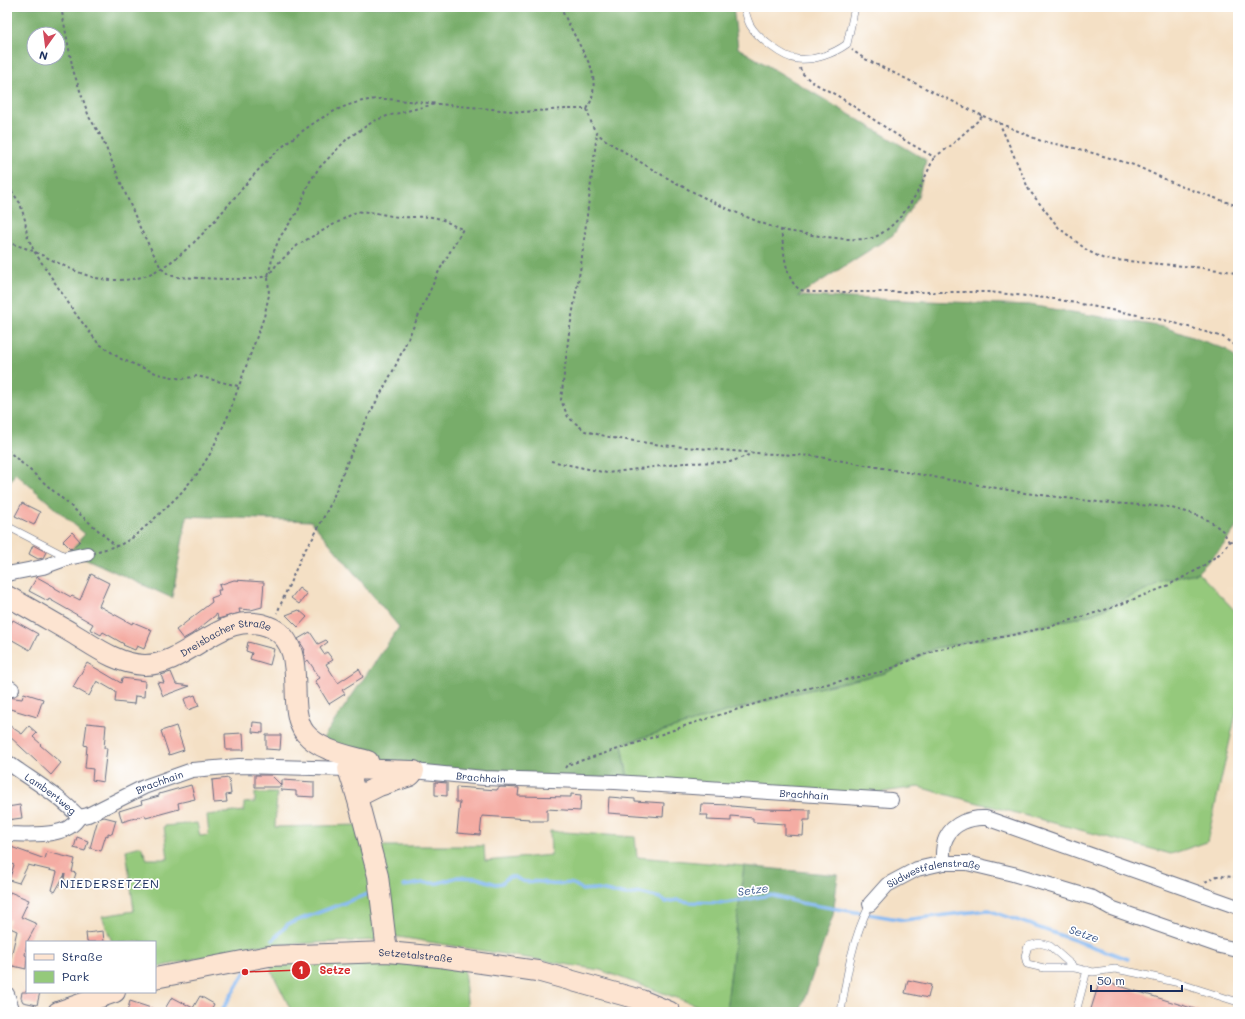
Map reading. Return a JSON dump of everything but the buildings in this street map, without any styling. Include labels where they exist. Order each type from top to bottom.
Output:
[{"type":"street","points":[[7,574],[43,567],[68,558],[87,554]]},
{"type":"street","name":"Dreisbacher Straße","points":[[7,596],[113,656],[134,664],[145,665],[163,662],[175,657],[213,634],[237,625],[257,623],[271,628],[281,633],[288,643],[292,654],[300,725],[306,734],[319,745],[338,753],[368,761],[370,769]]},
{"type":"street","name":"Lambertweg","points":[[7,762],[54,794],[72,808],[79,817],[75,824],[67,830],[46,834],[7,834]]},
{"type":"street","name":"Brachhain","points":[[79,817],[88,815],[144,787],[192,770],[239,766],[414,771],[484,778],[615,782],[891,800]]},
{"type":"street","points":[[348,769],[378,876],[387,952]]},
{"type":"street","points":[[357,797],[378,786],[410,776],[414,771]]},
{"type":"street","points":[[943,863],[943,847],[946,837],[956,826],[975,818],[986,818],[1238,907]]},
{"type":"street","name":"Südwestfalenstraße","points":[[870,904],[887,886],[917,869],[943,863],[967,863],[1013,874],[1093,898],[1111,908],[1220,946],[1238,950]]},
{"type":"street","name":"Setzetalstraße","points":[[156,978],[269,956],[387,952],[440,957],[537,970],[640,1000],[670,1012]]},
{"type":"street","points":[[58,1012],[112,993]]},
{"type":"street","points":[[7,994],[13,1012]]},
{"type":"lane","points":[[744,7],[750,25],[756,33],[768,44],[783,54],[796,59],[812,59],[823,56],[838,50],[847,44],[855,7]]},
{"type":"lane","points":[[7,526],[68,558]]},
{"type":"lane","name":"Südwestfalenstraße","points":[[841,1012],[848,966],[862,920],[870,904]]},
{"type":"lane","points":[[1075,968],[1050,946],[1038,943],[1028,946],[1025,956],[1027,964],[1044,968],[1075,968],[1093,972],[1115,969],[1175,982],[1238,1002]]},
{"type":"lane","points":[[1220,946],[1238,956]]},
{"type":"lane","points":[[1076,1012],[1087,970]]},
{"type":"path","points":[[10,7],[16,7]]},
{"type":"path","points":[[61,7],[73,70],[89,117],[101,136],[141,230],[161,268],[168,274],[176,277],[222,280],[250,280],[268,276],[277,264],[299,244],[356,212],[372,212],[402,217],[438,218],[463,229],[439,272],[394,369],[365,424],[349,458],[332,503],[314,538],[303,553],[271,628]]},
{"type":"path","points":[[560,7],[591,67],[594,77],[591,103],[587,109]]},
{"type":"path","points":[[847,44],[856,54],[865,59],[983,116],[1041,141],[1134,165],[1180,186],[1238,206]]},
{"type":"path","points":[[796,59],[802,73],[812,82],[838,96],[909,143],[934,157]]},
{"type":"path","points":[[7,243],[34,251],[83,273],[106,280],[141,277],[161,268],[187,248],[267,161],[288,142],[322,118],[352,103],[376,98],[438,103],[499,111],[522,112],[587,109]]},
{"type":"path","points":[[87,554],[116,546],[132,538],[179,495],[197,474],[210,454],[219,436],[264,317],[270,295],[268,276],[272,257],[280,237],[298,210],[309,183],[319,168],[348,138],[374,121],[438,103]]},
{"type":"path","points":[[587,109],[597,133],[581,265],[569,333],[561,400],[568,417],[585,430],[613,438],[662,445],[814,456],[1025,493],[1098,502],[1168,507],[1194,514],[1210,521],[1223,531],[1229,542]]},
{"type":"path","points":[[597,133],[680,186],[764,224],[781,230],[859,240],[874,237],[890,226],[901,215],[925,177],[934,157],[948,148],[983,116]]},
{"type":"path","points":[[999,122],[1029,190],[1059,228],[1088,251],[1104,259],[1194,267],[1238,274]]},
{"type":"path","points":[[7,187],[20,203],[25,220],[27,235],[34,251],[85,327],[98,343],[110,353],[139,367],[170,377],[182,379],[197,376],[238,386]]},
{"type":"path","points":[[781,230],[788,271],[792,280],[800,289],[811,292],[988,292],[1055,299],[1168,321],[1223,337],[1238,348]]},
{"type":"path","points":[[7,450],[116,546]]},
{"type":"path","points":[[551,461],[607,474],[684,463],[730,462],[756,453]]},
{"type":"path","points":[[557,780],[567,765],[800,690],[885,671],[934,650],[1052,626],[1111,608],[1165,587],[1191,573],[1222,552],[1229,542],[1238,538]]},
{"type":"path","points":[[1187,890],[1217,876],[1238,877]]},
{"type":"green space","points":[[7,7],[733,7],[738,48],[926,160],[918,197],[893,235],[798,296],[1029,305],[1164,327],[1228,350],[1238,361],[1238,525],[1222,547],[1198,572],[1164,581],[1093,614],[1003,635],[936,648],[885,673],[800,692],[718,714],[622,744],[628,779],[481,774],[376,759],[323,738],[399,627],[311,521],[187,516],[172,598],[69,551],[85,534],[15,473],[7,488]]},
{"type":"green space","points":[[1198,572],[1238,614],[1238,705],[1207,842],[1171,854],[918,787],[847,797],[628,779],[622,744],[718,714],[800,692],[885,673],[936,648],[1003,635],[1093,614],[1164,581]]},
{"type":"green space","points":[[255,793],[277,793],[275,827],[360,825],[372,887],[376,940],[250,946],[156,968],[156,941],[112,941],[102,916],[134,911],[126,850],[141,846],[147,859],[168,859],[164,826],[197,823],[200,836],[209,835],[207,815],[244,811],[244,803],[255,802]]},
{"type":"green space","points":[[550,831],[635,837],[637,857],[744,866],[726,1012],[715,1012],[600,970],[393,936],[380,846],[484,846],[485,861],[551,855]]},
{"type":"green space","points":[[744,866],[838,875],[833,915],[800,1012],[726,1012]]},
{"type":"green space","points":[[374,962],[464,969],[468,1012],[292,1012],[272,972],[271,964]]},
{"type":"waterway","name":"Setze","points":[[404,886],[422,883],[438,883],[458,877],[477,878],[496,884],[502,883],[508,877],[515,877],[525,882],[542,882],[549,884],[570,883],[578,886],[582,890],[593,889],[627,895],[640,893],[660,898],[666,902],[677,900],[689,902],[726,903],[770,895],[801,903],[904,920],[988,910],[1128,959]]},
{"type":"waterway","name":"Setze","points":[[273,940],[288,924],[368,894]]},
{"type":"waterway","name":"Setze","points":[[221,1012],[245,972]]},
{"type":"place","name":"Setze","points":[[245,972]]},
{"type":"district","name":"NIEDERSETZEN","points":[[110,884]]}]
